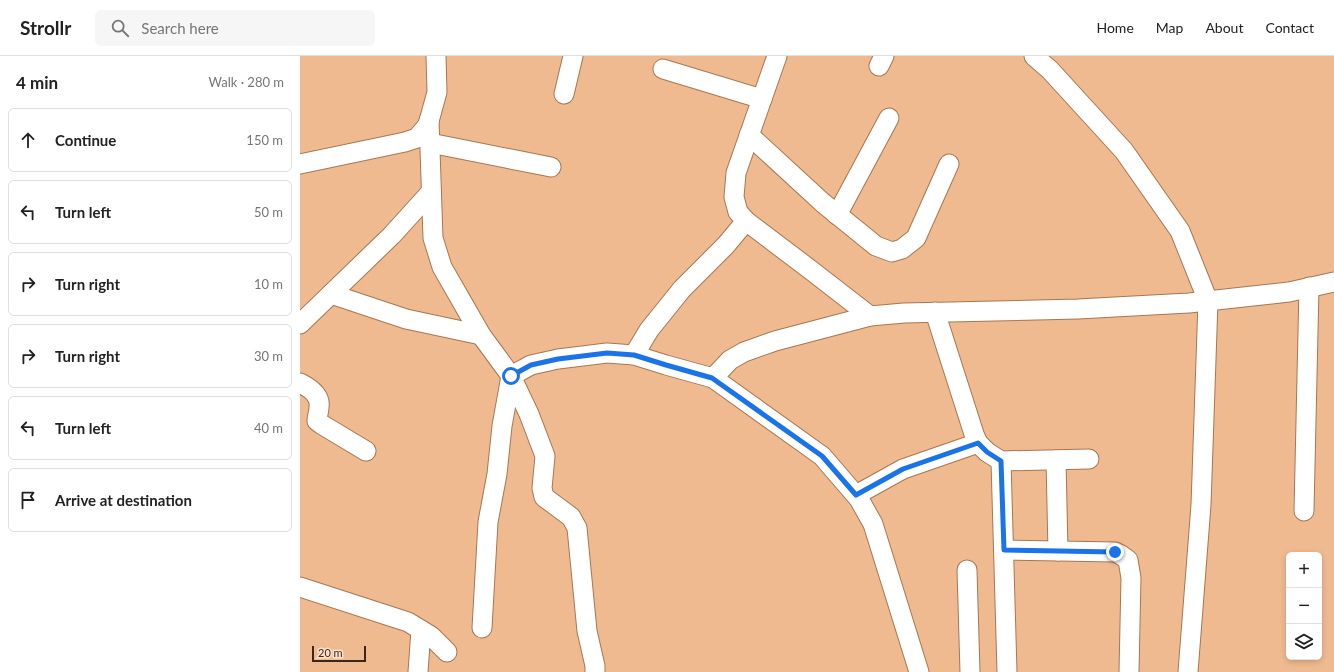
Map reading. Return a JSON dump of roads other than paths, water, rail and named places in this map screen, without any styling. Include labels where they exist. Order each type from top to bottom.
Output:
[{"type":"street","points":[[300,164],[406,142],[417,138],[428,125],[437,92],[436,56]]},
{"type":"street","points":[[564,94],[573,56]]},
{"type":"street","points":[[777,56],[736,173],[734,197],[738,212],[746,221],[870,316]]},
{"type":"street","points":[[1041,59],[1124,151],[1180,231],[1208,301],[1201,505],[1188,672]]},
{"type":"street","points":[[663,69],[762,99]]},
{"type":"street","points":[[837,215],[889,118]]},
{"type":"street","points":[[429,120],[430,192],[433,238],[442,267],[481,335],[511,376],[529,414],[544,456],[542,488],[544,497],[571,517],[577,528],[587,630],[595,672]]},
{"type":"street","points":[[750,135],[837,215],[876,246],[892,252],[902,249],[916,238],[949,164]]},
{"type":"street","points":[[430,142],[551,167]]},
{"type":"street","points":[[300,324],[392,235],[430,192]]},
{"type":"street","points":[[634,355],[649,330],[682,289],[726,245],[746,221]]},
{"type":"street","points":[[712,378],[730,360],[744,352],[775,341],[870,316],[904,313],[1078,309],[1208,301],[1289,292],[1334,282]]},
{"type":"street","points":[[1304,511],[1309,287]]},
{"type":"street","points":[[331,294],[406,318],[481,335]]},
{"type":"street","points":[[935,312],[974,434],[978,443],[987,452],[1001,461],[1089,459]]},
{"type":"street","points":[[511,376],[531,365],[558,359],[607,353],[634,355],[712,378],[822,456],[856,495],[872,524],[919,672]]},
{"type":"street","points":[[482,628],[488,522],[497,474],[502,426],[511,376]]},
{"type":"street","points":[[300,383],[308,387],[319,400],[320,406],[317,421],[366,451]]},
{"type":"street","points":[[856,495],[903,469],[978,443]]},
{"type":"street","points":[[1056,460],[1058,551]]},
{"type":"street","points":[[1001,461],[1007,672]]},
{"type":"street","points":[[1004,550],[1115,552],[1128,560],[1131,578],[1129,672]]},
{"type":"street","points":[[967,570],[970,672]]},
{"type":"street","points":[[300,587],[408,622],[431,636],[447,652]]},
{"type":"street","points":[[418,672],[421,630]]}]
